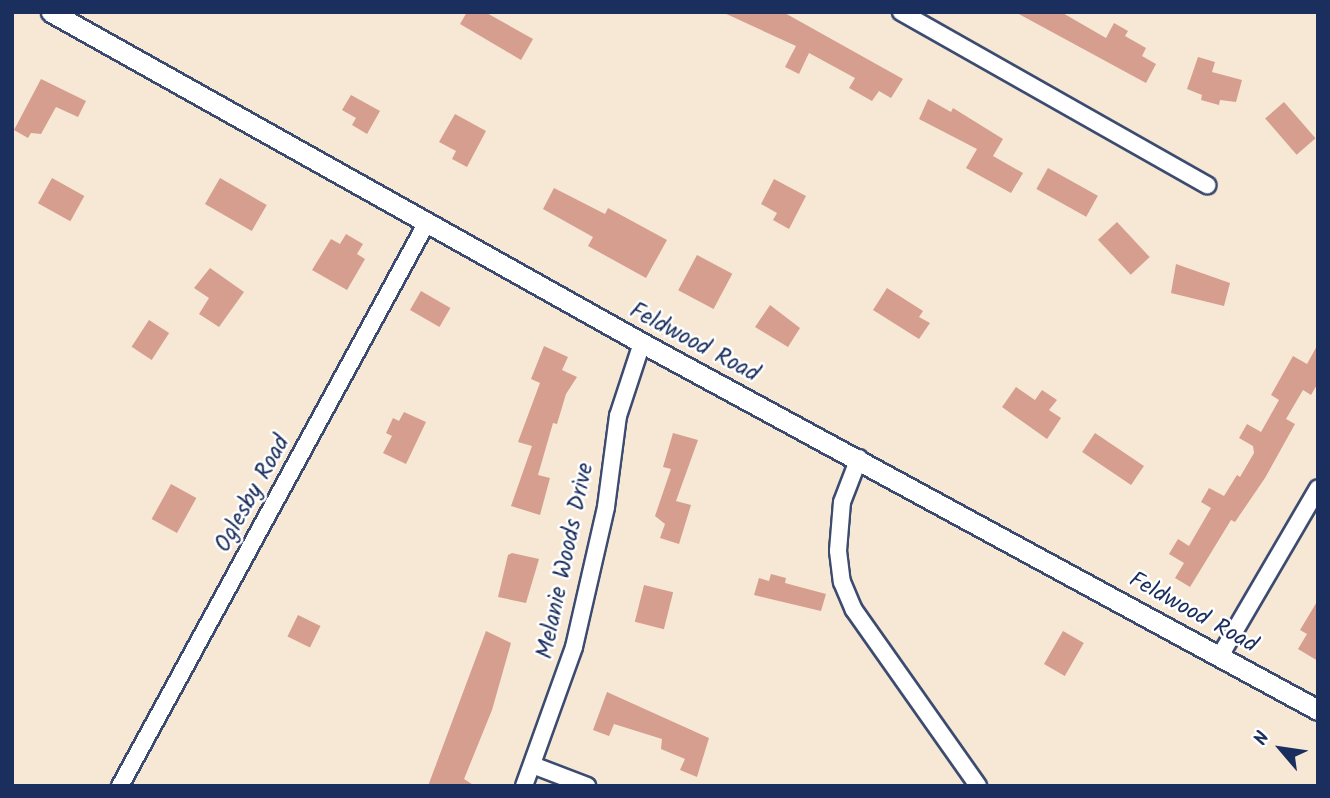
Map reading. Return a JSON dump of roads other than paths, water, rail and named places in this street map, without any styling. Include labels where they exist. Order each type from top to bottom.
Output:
[{"type":"street","name":"Feldwood Road","points":[[51,12],[642,343],[859,458],[1318,710]]},
{"type":"street","points":[[901,12],[1207,185]]},
{"type":"street","name":"Oglesby Road","points":[[120,786],[426,224]]},
{"type":"street","name":"Melanie Woods Drive","points":[[524,786],[535,766],[574,647],[606,507],[618,416],[642,343]]},
{"type":"street","points":[[859,458],[842,502],[838,551],[842,582],[854,610],[978,786]]},
{"type":"street","points":[[1220,656],[1318,488]]},
{"type":"street","points":[[535,766],[587,786]]}]
